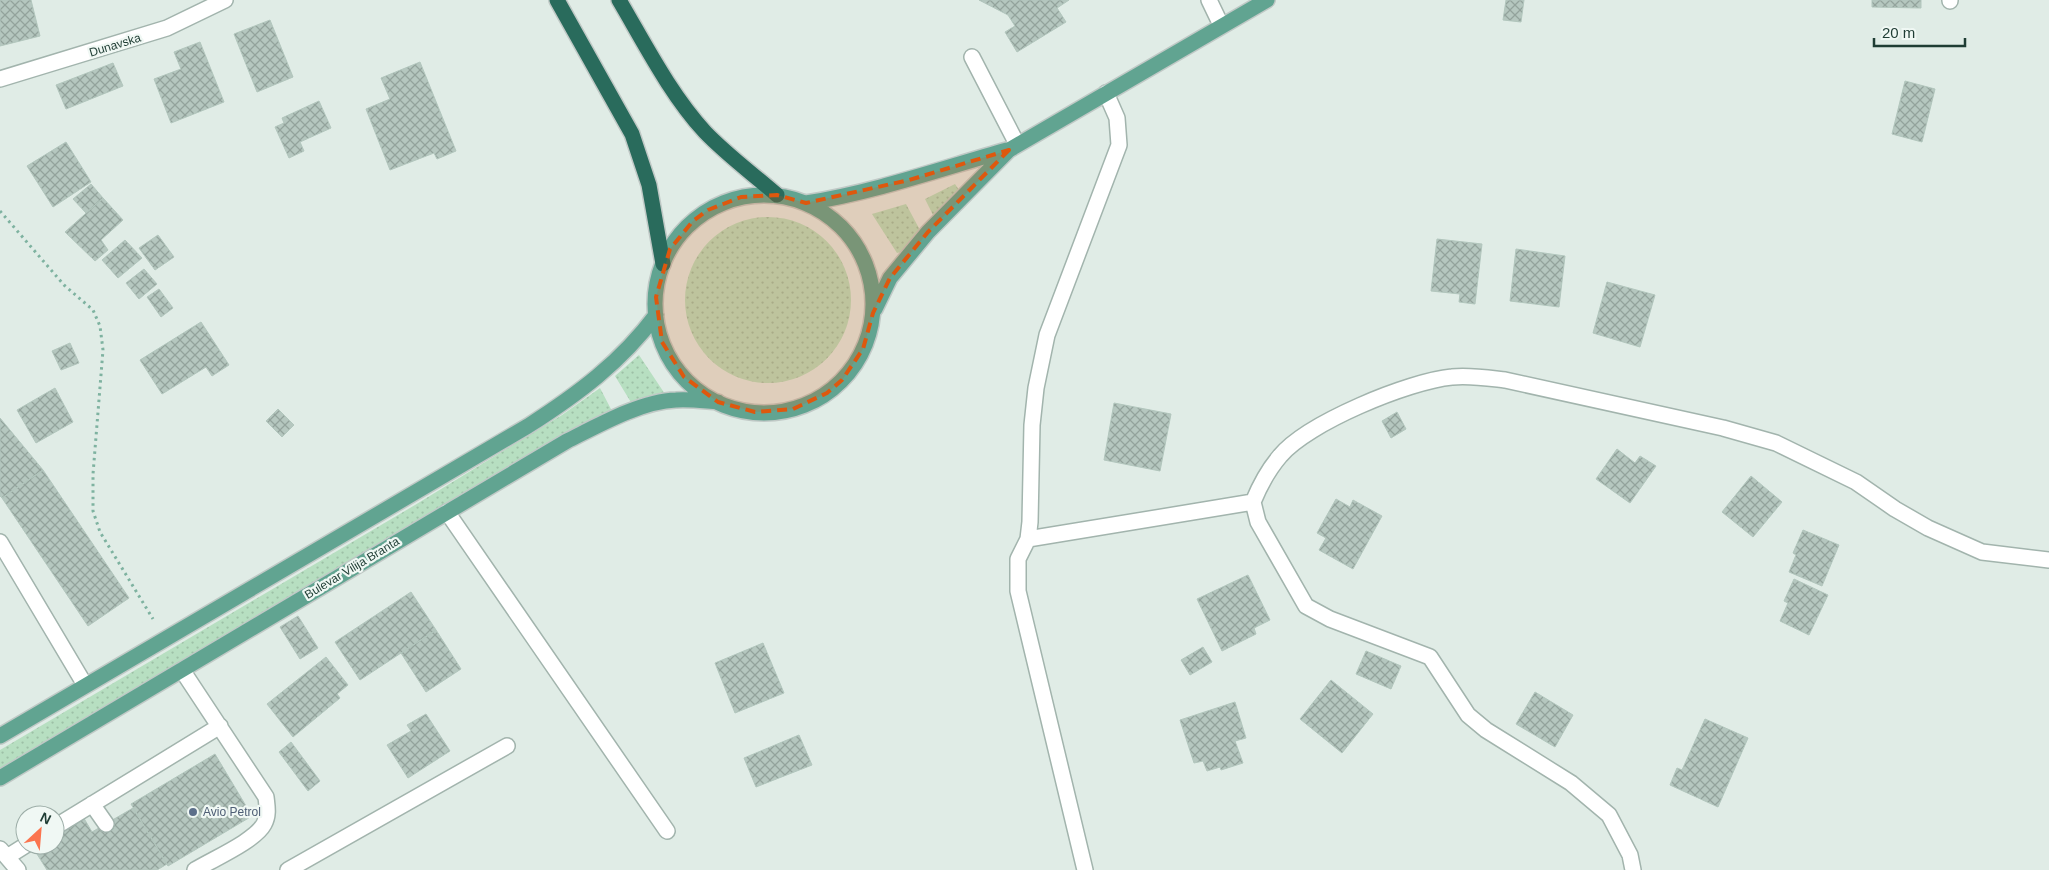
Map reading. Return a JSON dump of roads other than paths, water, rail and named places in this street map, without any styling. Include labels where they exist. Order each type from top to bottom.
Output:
[{"type":"highway","points":[[557,0],[632,134],[649,185],[663,264]]},
{"type":"highway","points":[[619,0],[675,92],[698,123],[724,150],[777,196]]},
{"type":"main road","points":[[806,203],[871,190],[1013,147],[1267,0]]},
{"type":"main road","points":[[873,313],[890,278],[918,244],[1013,147]]},
{"type":"main road","points":[[777,196],[806,203],[823,212],[838,224],[862,256],[870,274],[873,313],[870,332],[854,366],[827,393],[793,409],[755,412],[718,402],[695,387],[676,366],[662,342],[656,314],[658,280],[663,264],[680,234],[708,210],[741,197],[777,196]]},
{"type":"main road","points":[[0,736],[528,426],[572,398],[618,360],[637,340],[656,314]]},
{"type":"main road","name":"Bulevar Vilija Branta","points":[[0,778],[567,441],[626,413],[674,400],[718,402]]},
{"type":"street","name":"Dunavska","points":[[0,79],[167,28],[225,0]]},
{"type":"street","points":[[1208,0],[1221,25]]},
{"type":"street","points":[[972,57],[1013,147]]},
{"type":"street","points":[[1085,870],[1018,591],[1018,559],[1028,539],[1032,425],[1036,388],[1047,335],[1119,145],[1117,118],[1106,93]]},
{"type":"street","points":[[1633,870],[1630,855],[1608,815],[1571,783],[1486,730],[1468,715],[1430,657],[1330,619],[1306,606],[1258,522],[1253,502],[1261,481],[1280,455],[1296,441],[1339,416],[1372,400],[1430,380],[1452,377],[1476,377],[1505,380],[1723,428],[1776,443],[1856,482],[1895,509],[1928,528],[1982,552],[2049,560]]},
{"type":"street","points":[[1028,539],[1253,502]]},
{"type":"street","points":[[447,512],[667,831]]},
{"type":"street","points":[[0,542],[86,685]]},
{"type":"street","points":[[182,670],[266,796],[268,811],[265,822],[258,833],[195,870]]},
{"type":"street","points":[[65,821],[220,726]]},
{"type":"street","points":[[288,870],[507,746]]},
{"type":"street","points":[[92,804],[106,824]]},
{"type":"street","points":[[4,853],[18,870]]},
{"type":"place","name":"Avio Petrol","points":[[193,812]]}]
